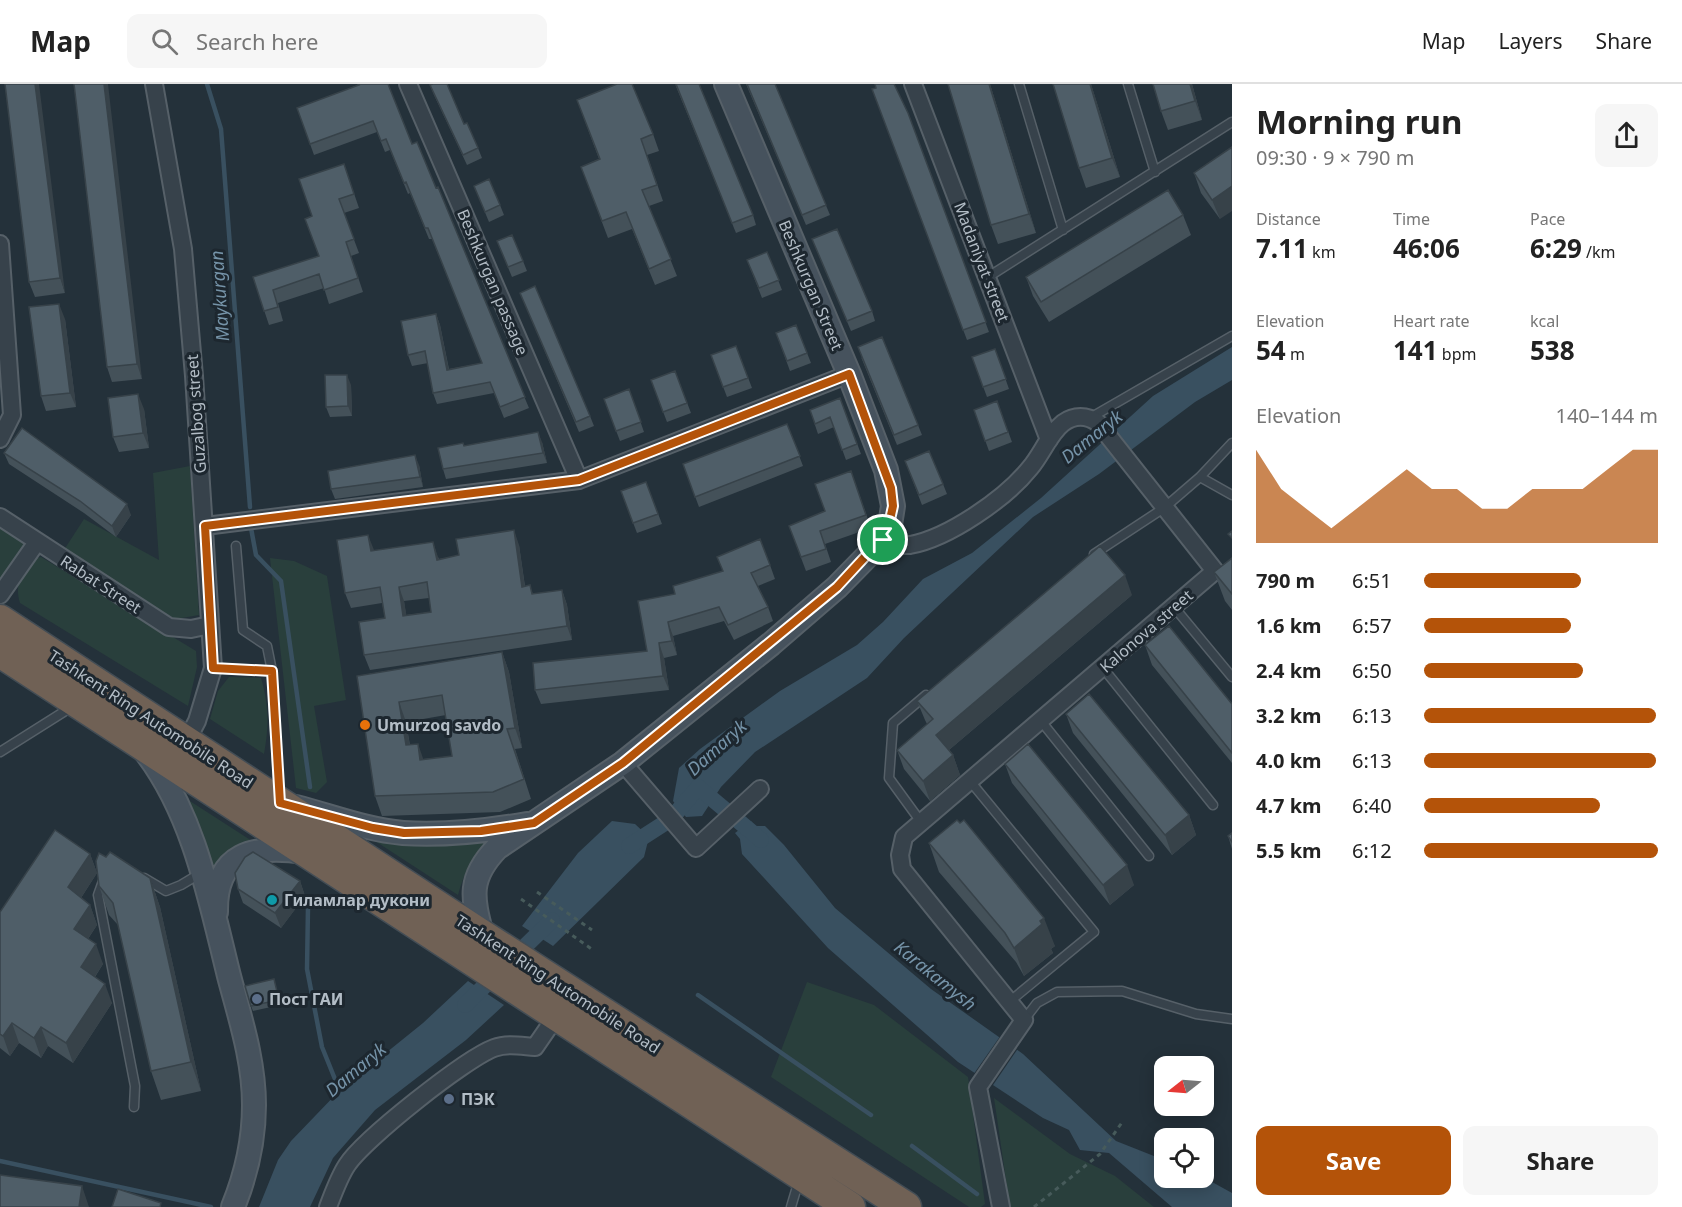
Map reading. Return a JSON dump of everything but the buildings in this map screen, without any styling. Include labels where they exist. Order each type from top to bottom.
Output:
[{"type":"highway","name":"Tashkent Ring Automobile Road","points":[[0,620],[18,653],[78,703],[309,853],[474,945]]},
{"type":"highway","name":"Tashkent Ring Automobile Road","points":[[18,653],[186,742],[280,803],[551,1001],[850,1207]]},
{"type":"highway","name":"Tashkent Ring Automobile Road","points":[[551,1001],[906,1207]]},
{"type":"main road","name":"Beshkurgan Street","points":[[474,945],[476,876],[483,862],[497,848],[623,763],[787,630],[837,587],[883,540],[892,516],[891,488],[849,374],[726,84]]},
{"type":"main road","points":[[137,741],[168,785],[194,848],[216,922],[249,1054],[253,1090],[249,1154],[233,1207]]},
{"type":"main road","points":[[280,803],[373,828],[404,833],[481,831],[534,823]]},
{"type":"main road","points":[[216,922],[219,888],[224,873],[235,860],[267,849],[309,853]]},
{"type":"street","name":"Guzalbog street","points":[[154,84],[183,249],[205,526],[213,668],[197,721],[186,742]]},
{"type":"street","name":"Beshkurgan passage","points":[[408,84],[579,480]]},
{"type":"street","name":"Madaniyat street","points":[[913,84],[1049,440]]},
{"type":"street","points":[[0,244],[12,415],[0,439]]},
{"type":"street","points":[[205,526],[579,480],[849,374]]},
{"type":"street","points":[[883,540],[909,545],[950,531],[1007,490],[1030,468],[1060,426],[1069,420],[1094,421]]},
{"type":"street","name":"Kalonova street","points":[[1022,1024],[1009,1002],[902,869],[900,855],[904,837],[1220,569],[1164,508],[1094,421]]},
{"type":"street","name":"Rabat Street","points":[[0,517],[169,627],[191,629],[210,625]]},
{"type":"street","points":[[0,596],[37,542]]},
{"type":"street","points":[[623,763],[696,848],[760,789]]},
{"type":"street","points":[[328,1207],[347,1165],[387,1127],[457,1071],[493,1049],[507,1045],[535,1047],[551,1001]]},
{"type":"street","points":[[1001,1207],[978,1087],[1022,1024]]},
{"type":"lane","points":[[1018,84],[1064,230]]},
{"type":"lane","points":[[1128,84],[1155,172]]},
{"type":"lane","points":[[988,278],[1232,122]]},
{"type":"lane","points":[[1094,421],[1232,336]]},
{"type":"lane","points":[[1085,562],[1103,547],[1164,508],[1200,477],[1232,442]]},
{"type":"lane","points":[[1200,477],[1232,495]]},
{"type":"lane","points":[[236,546],[243,630],[267,646],[272,671],[280,803]]},
{"type":"lane","points":[[1174,607],[1232,677]]},
{"type":"lane","points":[[213,668],[272,671]]},
{"type":"lane","points":[[1103,668],[1213,805]]},
{"type":"lane","points":[[921,822],[889,778],[893,723],[939,685]]},
{"type":"lane","points":[[0,752],[78,703]]},
{"type":"lane","points":[[1041,721],[1149,856]]},
{"type":"lane","points":[[970,781],[1094,932],[1009,1002]]},
{"type":"lane","points":[[112,872],[104,877],[98,895],[135,1086],[134,1107]]},
{"type":"lane","points":[[134,873],[166,891],[181,885],[201,872]]},
{"type":"lane","points":[[1022,1024],[1037,1003],[1057,992],[1122,991],[1196,1014],[1232,1018]]},
{"type":"lane","points":[[791,1207],[800,1173]]},
{"type":"path","points":[[537,892],[592,930]]},
{"type":"path","points":[[521,899],[593,950]]},
{"type":"path","points":[[1034,1207],[1100,1154],[1123,1121]]},
{"type":"green space","points":[[190,466],[199,615],[176,619],[145,605],[62,553],[84,519],[159,560],[153,473]]},
{"type":"green space","points":[[0,528],[26,545],[0,584]]},
{"type":"green space","points":[[41,557],[196,651],[197,667],[188,706],[20,603],[18,590],[22,575],[33,559]]},
{"type":"green space","points":[[270,558],[294,561],[327,576],[346,700],[314,706],[327,782],[316,793],[296,788]]},
{"type":"green space","points":[[229,677],[261,678],[266,697],[267,716],[264,754],[210,719],[218,691]]},
{"type":"green space","points":[[179,794],[252,841],[212,866]]},
{"type":"green space","points":[[372,839],[489,841],[470,865],[458,895]]},
{"type":"green space","points":[[807,982],[874,1005],[968,1077],[985,1204],[981,1207],[969,1207],[771,1077]]},
{"type":"green space","points":[[994,1098],[1070,1154],[1115,1176],[1154,1207],[1010,1207]]},
{"type":"water","points":[[1232,347],[1232,380],[1195,402],[1099,474],[1033,517],[904,638],[867,678],[755,752],[721,787],[702,816],[686,817],[673,801],[679,768],[700,749],[780,691],[857,645],[883,622],[923,579],[972,553],[1041,498],[1153,396]]},
{"type":"water","points":[[612,821],[635,824],[649,837],[644,857],[553,946],[522,926],[578,853]]},
{"type":"water","points":[[751,821],[755,826],[765,826],[784,845],[835,908],[931,989],[1023,1054],[1116,1141],[1154,1156],[1154,1188],[1214,1188],[1214,1183],[1232,1193],[1232,1207],[1172,1207],[1109,1153],[1080,1150],[1069,1130],[1043,1118],[958,1062],[828,948],[742,854],[740,839],[735,833]]},
{"type":"water","points":[[468,981],[504,1005],[466,1040],[375,1110],[333,1158],[310,1207],[259,1207],[278,1160],[291,1141],[340,1090],[423,1023]]},
{"type":"pier","points":[[1001,1035],[1019,1047],[991,1088],[973,1075]]},
{"type":"waterway","name":"Maykurgan","points":[[207,84],[221,129],[250,507]]},
{"type":"waterway","name":"Maykurgan","points":[[251,528],[256,555],[281,581],[310,787]]},
{"type":"waterway","name":"Karakamysh","points":[[698,787],[761,840]]},
{"type":"waterway","name":"Damaryk","points":[[629,846],[671,819],[694,792]]},
{"type":"waterway","name":"Maykurgan","points":[[308,907],[307,969],[322,1047],[341,1094]]},
{"type":"waterway","name":"Damaryk","points":[[465,1005],[552,920]]},
{"type":"waterway","points":[[698,995],[871,1115]]},
{"type":"waterway","points":[[912,1146],[977,1194]]},
{"type":"waterway","points":[[0,1161],[211,1207]]},
{"type":"place","name":"Umurzoq savdo","points":[[365,725]]},
{"type":"place","name":"Гиламлар дукони","points":[[272,900]]},
{"type":"place","name":"Пост ГАИ","points":[[257,999]]},
{"type":"place","name":"ПЭК","points":[[449,1099]]},
{"type":"route","points":[[849,374],[891,488],[892,516],[883,540],[837,587],[771,644],[623,763],[534,823],[456,833],[404,833],[373,828],[280,803],[272,671],[213,668],[205,526],[392,501],[579,480],[849,374]]}]
